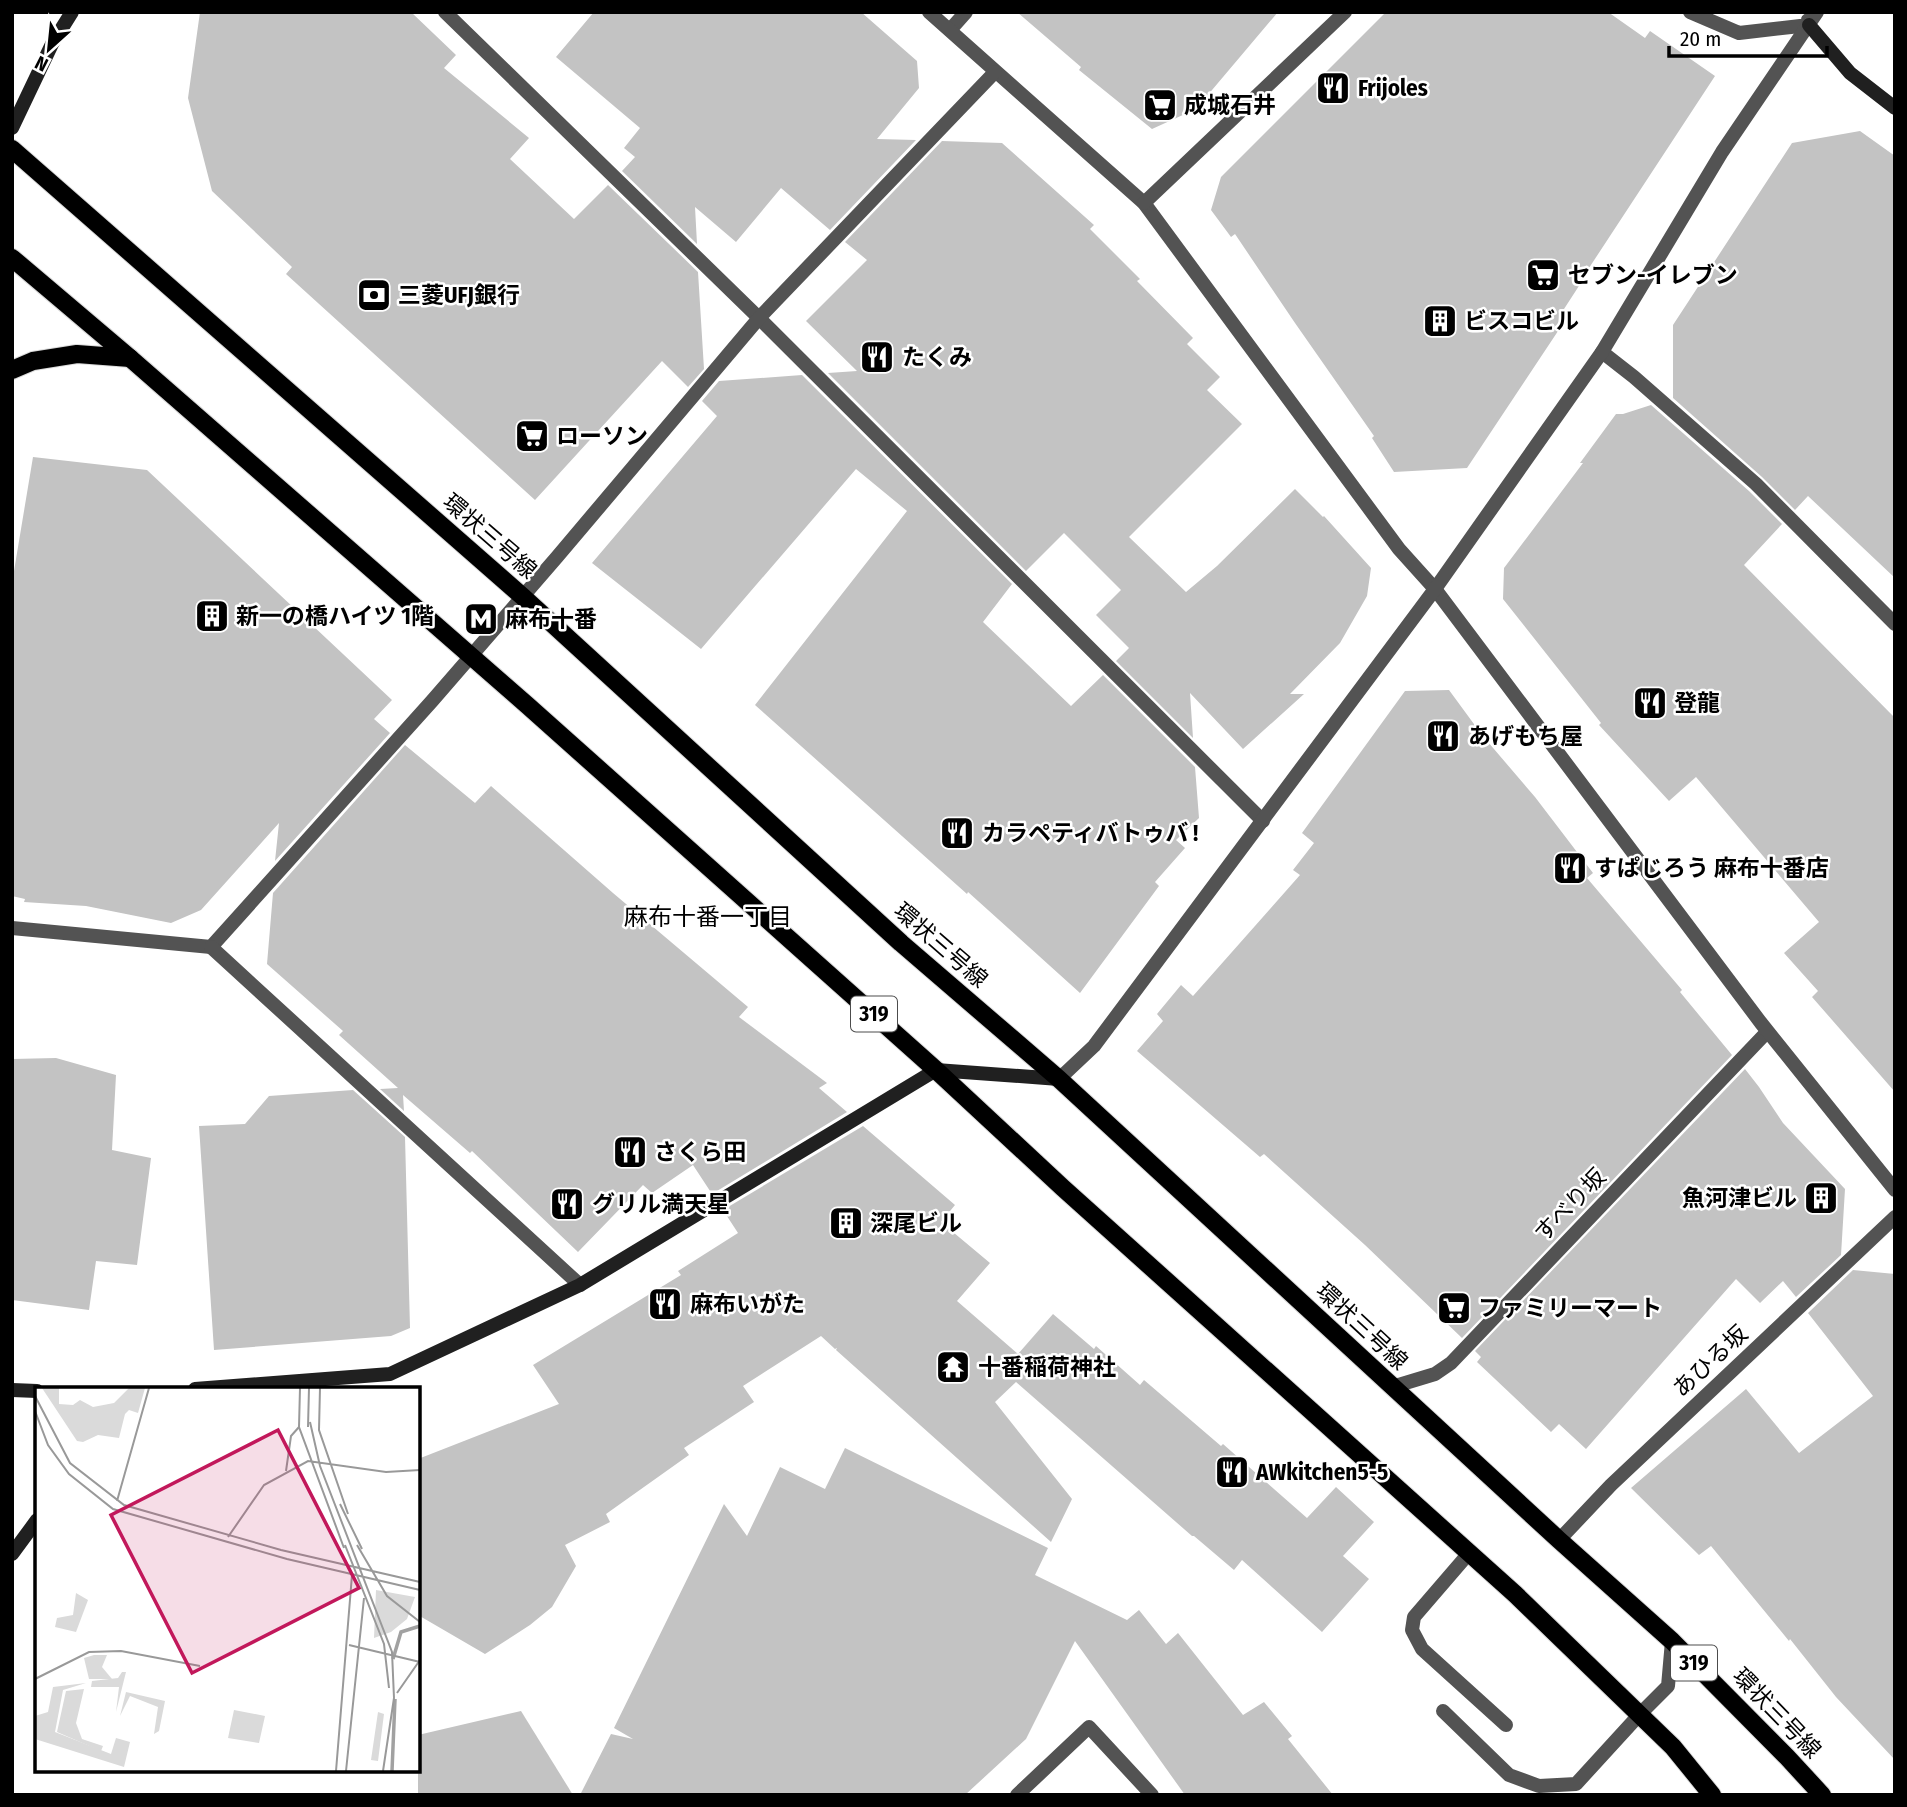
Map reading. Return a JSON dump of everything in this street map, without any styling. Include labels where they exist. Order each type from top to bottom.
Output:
[{"type":"main road","name":"環状三号線","points":[[12,149],[522,596],[901,943],[1059,1079],[1672,1641],[1822,1795]]},
{"type":"main road","name":"319","points":[[12,258],[471,656],[936,1070],[1074,1198],[1470,1552],[1673,1746],[1712,1795]]},
{"type":"main road","points":[[12,370],[33,360],[77,354],[130,358]]},
{"type":"street","points":[[12,128],[52,44],[72,12]]},
{"type":"street","points":[[445,12],[759,318],[1263,821]]},
{"type":"street","points":[[929,12],[1144,203],[1399,550],[1435,589],[1767,1031],[1895,1190]]},
{"type":"street","points":[[950,30],[966,12]]},
{"type":"street","points":[[1144,203],[1345,12]]},
{"type":"street","points":[[1690,12],[1739,33],[1811,16]]},
{"type":"street","points":[[1811,16],[1850,73],[1895,108]]},
{"type":"street","points":[[221,1387],[390,1374],[580,1285],[936,1070],[1059,1079],[1094,1046],[1435,589],[1602,352],[1722,152],[1811,16]]},
{"type":"street","points":[[211,947],[471,656],[759,318],[995,72]]},
{"type":"street","points":[[1602,352],[1756,484],[1895,624]]},
{"type":"street","points":[[12,928],[211,947],[580,1285]]},
{"type":"street","name":"すべり坂","points":[[1392,1387],[1435,1374],[1451,1363],[1767,1031]]},
{"type":"street","name":"あひる坂","points":[[1559,1540],[1611,1485],[1895,1217]]},
{"type":"street","points":[[12,1390],[35,1391]]},
{"type":"street","points":[[12,1554],[35,1523]]},
{"type":"street","points":[[1470,1552],[1414,1617],[1412,1630],[1422,1649],[1506,1725]]},
{"type":"street","points":[[1443,1711],[1509,1774],[1539,1786],[1576,1784],[1668,1686],[1672,1641]]},
{"type":"street","points":[[1017,1795],[1090,1727],[1152,1795]]},
{"type":"building","points":[[200,12],[411,12],[456,55],[444,68],[529,138],[510,159],[574,219],[608,185],[698,272],[704,369],[688,387],[662,361],[535,500],[286,274],[292,267],[212,191],[188,98]]},
{"type":"building","points":[[594,12],[861,12],[917,61],[919,88],[877,139],[916,140],[830,230],[781,188],[736,242],[695,207],[697,244],[622,171],[635,157],[624,148],[640,128],[556,57]]},
{"type":"building","points":[[1017,12],[1278,12],[1196,109],[1152,129],[1079,70],[1081,67]]},
{"type":"building","points":[[1386,12],[1608,12],[1645,38],[1650,31],[1715,76],[1587,271],[1564,309],[1570,313],[1467,468],[1394,472],[1372,438],[1374,436],[1235,234],[1231,237],[1211,210],[1221,177]]},
{"type":"building","points":[[1860,131],[1895,156],[1895,578],[1808,496],[1795,510],[1673,398],[1673,325],[1792,143]]},
{"type":"building","points":[[942,141],[1002,143],[1094,225],[1090,229],[1193,338],[1187,344],[1220,377],[1207,390],[1242,424],[1129,537],[1186,592],[1217,566],[1295,489],[1324,516],[1371,568],[1367,596],[1340,643],[1290,694],[1304,694],[1243,749],[1190,693],[1193,738],[1116,661],[1129,648],[1096,615],[1121,590],[1064,533],[1026,571],[828,373],[857,371],[806,321],[867,260],[845,242]]},
{"type":"building","points":[[802,375],[1012,584],[983,622],[1071,706],[1103,675],[1195,767],[1199,818],[1176,840],[1185,848],[1155,882],[1159,886],[1080,993],[755,705],[907,511],[856,469],[701,649],[592,563],[717,416],[702,401],[719,381]]},
{"type":"building","points":[[1651,405],[1749,491],[1782,524],[1744,565],[1895,718],[1895,1092],[1812,997],[1818,991],[1784,953],[1819,922],[1696,777],[1669,801],[1599,725],[1601,723],[1503,599],[1504,568],[1583,463],[1580,463],[1616,414]]},
{"type":"building","points":[[33,457],[147,470],[392,700],[374,719],[390,733],[275,861],[279,823],[201,910],[171,923],[86,906],[24,902],[25,899],[12,896],[12,583]]},
{"type":"building","points":[[1449,690],[1593,873],[1587,878],[1682,990],[1680,992],[1732,1055],[1462,1338],[1264,1154],[1260,1157],[1137,1051],[1163,1021],[1157,1014],[1181,985],[1193,996],[1300,875],[1293,870],[1314,843],[1302,833],[1405,691]]},
{"type":"building","points":[[405,745],[475,803],[491,786],[748,1007],[739,1017],[827,1083],[819,1088],[847,1112],[712,1194],[693,1165],[652,1193],[643,1185],[578,1252],[472,1151],[470,1153],[403,1095],[404,1111],[380,1089],[398,1088],[339,1035],[343,1031],[267,964],[273,893]]},
{"type":"building","points":[[56,1058],[116,1075],[112,1150],[151,1158],[137,1265],[96,1261],[89,1310],[12,1300],[12,1059]]},
{"type":"building","points":[[1745,1069],[1783,1123],[1845,1189],[1841,1255],[1796,1297],[1783,1281],[1760,1303],[1736,1279],[1586,1449],[1559,1424],[1551,1432],[1477,1362],[1481,1357],[1475,1351]]},
{"type":"building","points":[[353,1090],[405,1137],[410,1328],[391,1336],[214,1350],[199,1126],[245,1124],[269,1096]]},
{"type":"building","points":[[863,1126],[955,1205],[941,1222],[990,1263],[957,1301],[1018,1354],[1053,1314],[1094,1349],[1096,1346],[1140,1385],[1144,1380],[1221,1446],[1223,1444],[1307,1518],[1336,1487],[1374,1522],[1343,1556],[1369,1579],[1322,1632],[1242,1560],[1234,1570],[1192,1536],[1016,1382],[995,1402],[1072,1499],[1051,1542],[821,1336],[743,1386],[754,1402],[684,1448],[689,1455],[606,1514],[610,1522],[565,1545],[576,1566],[552,1607],[530,1625],[485,1654],[420,1616],[420,1458],[559,1404],[533,1365],[681,1275],[678,1271],[738,1233],[723,1210]]},
{"type":"building","points":[[1853,1270],[1895,1274],[1895,1760],[1836,1697],[1711,1546],[1699,1555],[1631,1488],[1746,1389],[1799,1453],[1873,1396],[1808,1313]]},
{"type":"building","points":[[845,1448],[1048,1548],[1035,1575],[1127,1620],[1139,1610],[1166,1644],[1178,1633],[1243,1715],[1264,1702],[1292,1736],[1288,1739],[1333,1795],[1185,1795],[1075,1641],[1026,1739],[965,1795],[580,1795],[611,1734],[633,1739],[614,1728],[724,1504],[747,1536],[780,1467],[825,1489]]},
{"type":"building","points":[[521,1711],[573,1795],[418,1795],[420,1735]]},
{"type":"place","name":"Frijoles","points":[[1333,88]]},
{"type":"place","name":"成城石井","points":[[1160,105]]},
{"type":"place","name":"セブン-イレブン","points":[[1543,275]]},
{"type":"place","name":"三菱UFJ銀行","points":[[374,295]]},
{"type":"place","name":"ビスコビル","points":[[1440,321]]},
{"type":"place","name":"たくみ","points":[[877,357]]},
{"type":"place","name":"ローソン","points":[[532,436]]},
{"type":"place","name":"新一の橋ハイツ 1階","points":[[212,616]]},
{"type":"place","name":"麻布十番","points":[[481,619]]},
{"type":"place","name":"登龍","points":[[1650,703]]},
{"type":"place","name":"あげもち屋","points":[[1443,736]]},
{"type":"place","name":"カラペティバトゥバ !","points":[[957,833]]},
{"type":"place","name":"すぱじろう 麻布十番店","points":[[1570,868]]},
{"type":"place","name":"さくら田","points":[[630,1152]]},
{"type":"place","name":"魚河津ビル","points":[[1821,1198]]},
{"type":"place","name":"グリル満天星","points":[[567,1204]]},
{"type":"place","name":"深尾ビル","points":[[846,1223]]},
{"type":"place","name":"麻布いがた","points":[[665,1304]]},
{"type":"place","name":"ファミリーマート","points":[[1454,1308]]},
{"type":"place","name":"十番稲荷神社","points":[[953,1367]]},
{"type":"place","name":"AWkitchen5-5","points":[[1232,1472]]},
{"type":"district","name":"麻布十番一丁目","points":[[708,917]]}]
